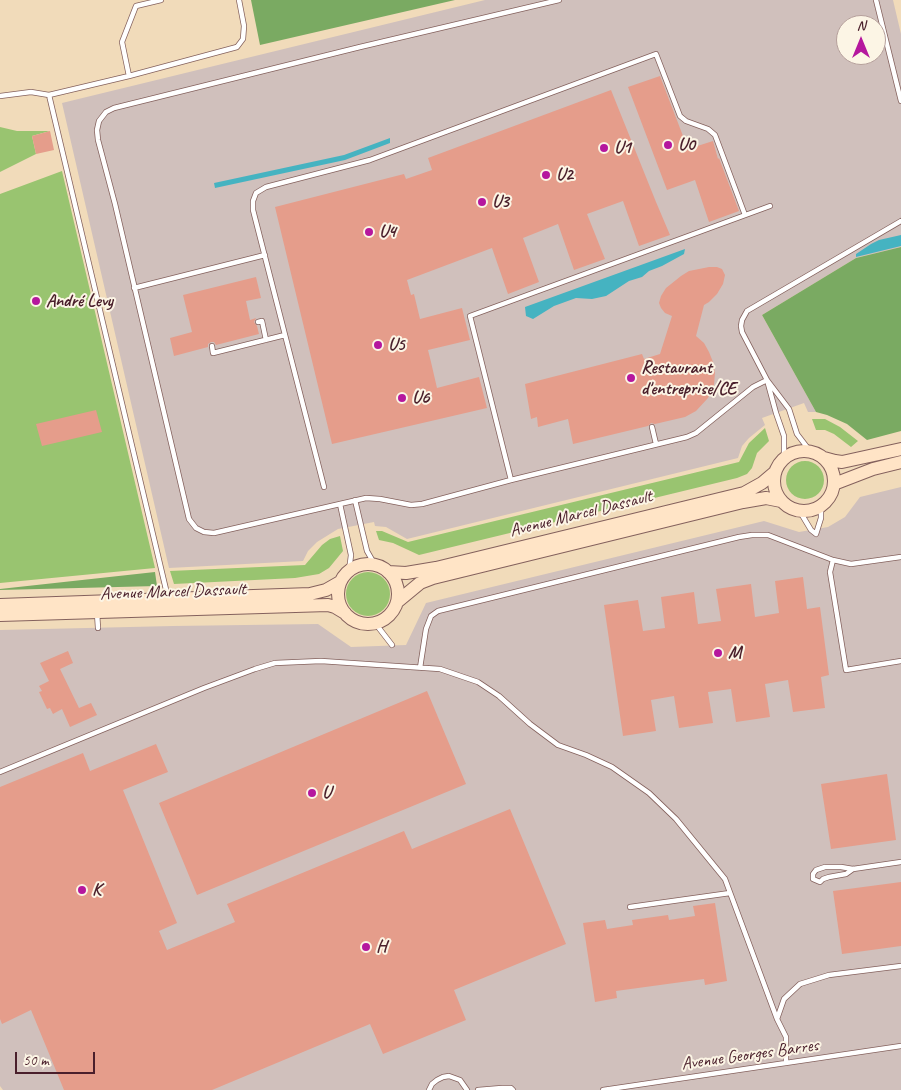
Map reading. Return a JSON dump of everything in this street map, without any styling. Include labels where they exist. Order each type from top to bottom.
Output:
[{"type":"main road","points":[[824,458],[834,474],[834,484],[828,499],[814,509],[806,511],[789,507],[776,492],[774,482],[778,464],[792,453],[801,450],[810,451],[824,458],[842,462],[901,449]]},
{"type":"main road","points":[[834,484],[873,469],[901,462]]},
{"type":"main road","name":"Avenue Marcel Dassault","points":[[388,572],[406,573],[436,568],[744,493],[762,483],[775,472]]},
{"type":"main road","name":"Avenue Marcel Dassault","points":[[397,602],[420,583],[433,578],[743,502],[766,498],[782,501]]},
{"type":"main road","points":[[366,564],[382,567],[388,572],[397,586],[398,594],[397,602],[389,615],[383,620],[366,624],[358,622],[345,613],[340,606],[338,590],[340,582],[349,571],[357,566],[366,564]]},
{"type":"main road","name":"Avenue Marcel Dassault","points":[[0,605],[310,594],[326,590],[340,582]]},
{"type":"main road","name":"Avenue Marcel Dassault","points":[[0,615],[328,605],[345,613]]},
{"type":"lane","points":[[129,76],[122,42],[136,6],[161,0]]},
{"type":"lane","points":[[0,96],[31,92],[49,95],[237,47],[243,39],[244,26],[239,0]]},
{"type":"lane","points":[[559,0],[114,108],[106,112],[99,121],[97,130],[189,519],[196,528],[204,532],[214,533],[366,498],[411,505],[422,504],[696,433],[753,387],[767,380]]},
{"type":"lane","points":[[876,0],[901,101]]},
{"type":"lane","points":[[324,487],[253,210],[253,201],[256,194],[266,188],[370,160],[656,54],[680,116],[686,121],[708,129],[715,135],[746,215]]},
{"type":"lane","points":[[49,95],[168,600]]},
{"type":"lane","points":[[511,480],[470,316],[770,206]]},
{"type":"lane","points":[[810,451],[797,434],[788,409],[767,380],[742,332],[742,320],[747,311],[901,221]]},
{"type":"lane","points":[[134,288],[265,255]]},
{"type":"lane","points":[[258,322],[262,321],[266,340]]},
{"type":"lane","points":[[212,346],[213,353],[285,335]]},
{"type":"lane","points":[[231,341],[232,348]]},
{"type":"lane","points":[[767,380],[784,436],[784,458]]},
{"type":"lane","points":[[652,427],[656,444]]},
{"type":"lane","points":[[355,500],[367,551],[375,565]]},
{"type":"lane","points":[[340,504],[351,555],[349,571]]},
{"type":"lane","points":[[799,510],[811,530],[816,534],[821,518],[821,505]]},
{"type":"lane","points":[[420,668],[426,629],[431,616],[438,611],[739,537],[768,535],[833,560],[851,564],[901,557]]},
{"type":"lane","points":[[833,560],[830,572],[846,670],[901,661]]},
{"type":"lane","points":[[97,612],[98,628]]},
{"type":"lane","points":[[375,623],[392,645]]},
{"type":"lane","points":[[0,772],[204,688],[255,668],[275,663],[321,661],[420,668],[440,670],[478,682],[499,696],[530,724],[558,745],[612,767],[649,793],[676,819],[725,879],[777,1019],[786,1037],[786,1064]]},
{"type":"lane","points":[[853,869],[846,874],[829,877],[820,882],[813,879],[813,874],[816,870],[825,868],[841,867],[853,869],[901,862]]},
{"type":"lane","points":[[630,907],[730,893]]},
{"type":"lane","points":[[777,1019],[784,999],[800,984],[830,975],[901,966]]},
{"type":"lane","name":"Avenue Georges Barres","points":[[603,1090],[901,1046]]},
{"type":"lane","points":[[430,1090],[432,1084],[437,1080],[449,1076],[460,1080],[466,1090]]},
{"type":"lane","points":[[478,1090],[511,1088],[513,1090]]},
{"type":"shaded area","points":[[485,0],[893,0],[901,34],[901,247],[856,258],[762,315],[816,412],[808,412],[804,403],[762,418],[765,425],[742,446],[738,458],[407,539],[386,527],[375,526],[374,522],[338,529],[317,542],[308,551],[303,561],[169,568],[62,103]]},
{"type":"shaded area","points":[[901,487],[901,1090],[3,1090],[0,1086],[0,630],[318,624],[351,647],[406,645],[426,603],[764,521],[799,532],[828,527],[845,517],[860,497]]},
{"type":"green space","points":[[251,0],[455,0],[260,45]]},
{"type":"green space","points":[[0,127],[17,131],[50,131],[32,136],[36,154],[0,172]]},
{"type":"green space","points":[[62,171],[155,568],[0,583],[0,194]]},
{"type":"green space","points":[[901,247],[901,431],[867,440],[847,424],[816,412],[762,315],[856,258]]},
{"type":"green space","points":[[812,419],[825,419],[840,427],[858,441],[851,447],[834,434],[825,430],[816,430]]},
{"type":"green space","points":[[765,428],[769,441],[757,453],[752,468],[747,474],[737,478],[419,555],[393,543],[379,540],[376,531],[382,531],[408,542],[739,462],[749,443]]},
{"type":"green space","points":[[805,461],[819,466],[824,480],[819,494],[805,499],[791,494],[786,480],[791,466]]},
{"type":"green space","points":[[340,536],[343,551],[329,568],[319,574],[295,578],[174,584],[170,571],[305,565],[322,545],[330,539]]},
{"type":"green space","points":[[155,572],[157,586],[0,590],[0,589]]},
{"type":"green space","points":[[368,572],[380,576],[386,582],[390,594],[386,606],[380,612],[368,616],[356,612],[350,606],[346,594],[350,582],[356,576]]},
{"type":"water","points":[[390,138],[390,143],[345,160],[215,188],[214,183],[344,155]]},
{"type":"water","points":[[901,235],[901,246],[856,257],[856,254],[879,240]]},
{"type":"water","points":[[685,249],[684,254],[649,271],[642,277],[629,281],[606,296],[592,299],[576,298],[554,306],[533,319],[526,316],[525,307]]},
{"type":"building","name":"U0","points":[[660,76],[688,149],[713,141],[718,159],[739,211],[709,222],[695,180],[667,190],[628,87]]},
{"type":"building","points":[[611,90],[670,235],[639,246],[623,201],[587,214],[605,259],[574,270],[558,224],[523,238],[539,282],[508,294],[492,248],[407,280],[411,295],[414,294],[420,319],[462,308],[470,340],[428,350],[437,388],[479,377],[487,408],[332,444],[275,207],[404,174],[406,179],[432,170],[428,158]]},
{"type":"building","points":[[50,131],[54,150],[36,154],[32,136]]},
{"type":"building","name":"Restaurant d'entreprise/CE","points":[[709,267],[722,269],[725,275],[723,284],[717,294],[704,305],[696,336],[704,343],[709,352],[715,373],[714,385],[708,398],[696,411],[685,417],[655,424],[651,423],[648,426],[573,444],[568,419],[538,427],[537,417],[531,419],[525,384],[642,354],[644,359],[660,354],[672,316],[665,313],[661,308],[659,303],[661,296],[666,288],[689,271]]},
{"type":"building","points":[[256,277],[261,298],[246,301],[250,320],[256,318],[254,322],[259,334],[216,345],[214,342],[211,342],[208,344],[208,347],[174,356],[170,338],[192,332],[183,295]]},
{"type":"building","points":[[96,410],[102,432],[42,446],[36,424]]},
{"type":"building","name":"M","points":[[803,577],[807,609],[820,607],[829,675],[821,677],[825,708],[793,712],[788,680],[765,684],[770,717],[736,722],[731,689],[708,692],[713,723],[679,728],[674,696],[651,700],[656,731],[623,736],[604,605],[638,600],[643,631],[665,628],[661,597],[694,592],[698,624],[721,621],[716,589],[751,584],[755,617],[779,613],[775,581]]},
{"type":"building","points":[[68,651],[73,663],[60,669],[79,708],[91,703],[97,715],[70,727],[62,709],[53,714],[50,708],[47,709],[39,692],[42,691],[39,686],[49,681],[40,663]]},
{"type":"building","name":"U","points":[[427,691],[466,784],[197,895],[159,803]]},
{"type":"building","points":[[156,744],[168,772],[123,790],[177,923],[159,931],[167,950],[235,922],[227,904],[404,831],[412,849],[510,809],[566,944],[454,990],[466,1020],[383,1054],[370,1024],[212,1090],[64,1090],[31,1010],[2,1024],[0,1019],[0,787],[83,753],[90,771]]},
{"type":"building","points":[[887,774],[896,840],[831,849],[821,784]]},
{"type":"building","points":[[901,882],[901,946],[842,954],[833,891]]},
{"type":"building","points":[[715,903],[727,981],[705,985],[704,979],[616,991],[617,998],[595,1002],[583,923],[605,920],[607,929],[633,925],[632,920],[668,915],[669,920],[695,916],[693,906]]},
{"type":"place","name":"U0","points":[[668,145]]},
{"type":"place","name":"U1","points":[[604,148]]},
{"type":"place","name":"U2","points":[[546,175]]},
{"type":"place","name":"U3","points":[[482,202]]},
{"type":"place","name":"U4","points":[[369,232]]},
{"type":"place","name":"André Levy","points":[[36,301]]},
{"type":"place","name":"U5","points":[[378,345]]},
{"type":"place","name":"Restaurant d'entreprise/CE","points":[[631,378]]},
{"type":"place","name":"U6","points":[[402,398]]},
{"type":"place","name":"M","points":[[718,653]]},
{"type":"place","name":"U","points":[[312,793]]},
{"type":"place","name":"K","points":[[82,890]]},
{"type":"place","name":"H","points":[[366,947]]}]
